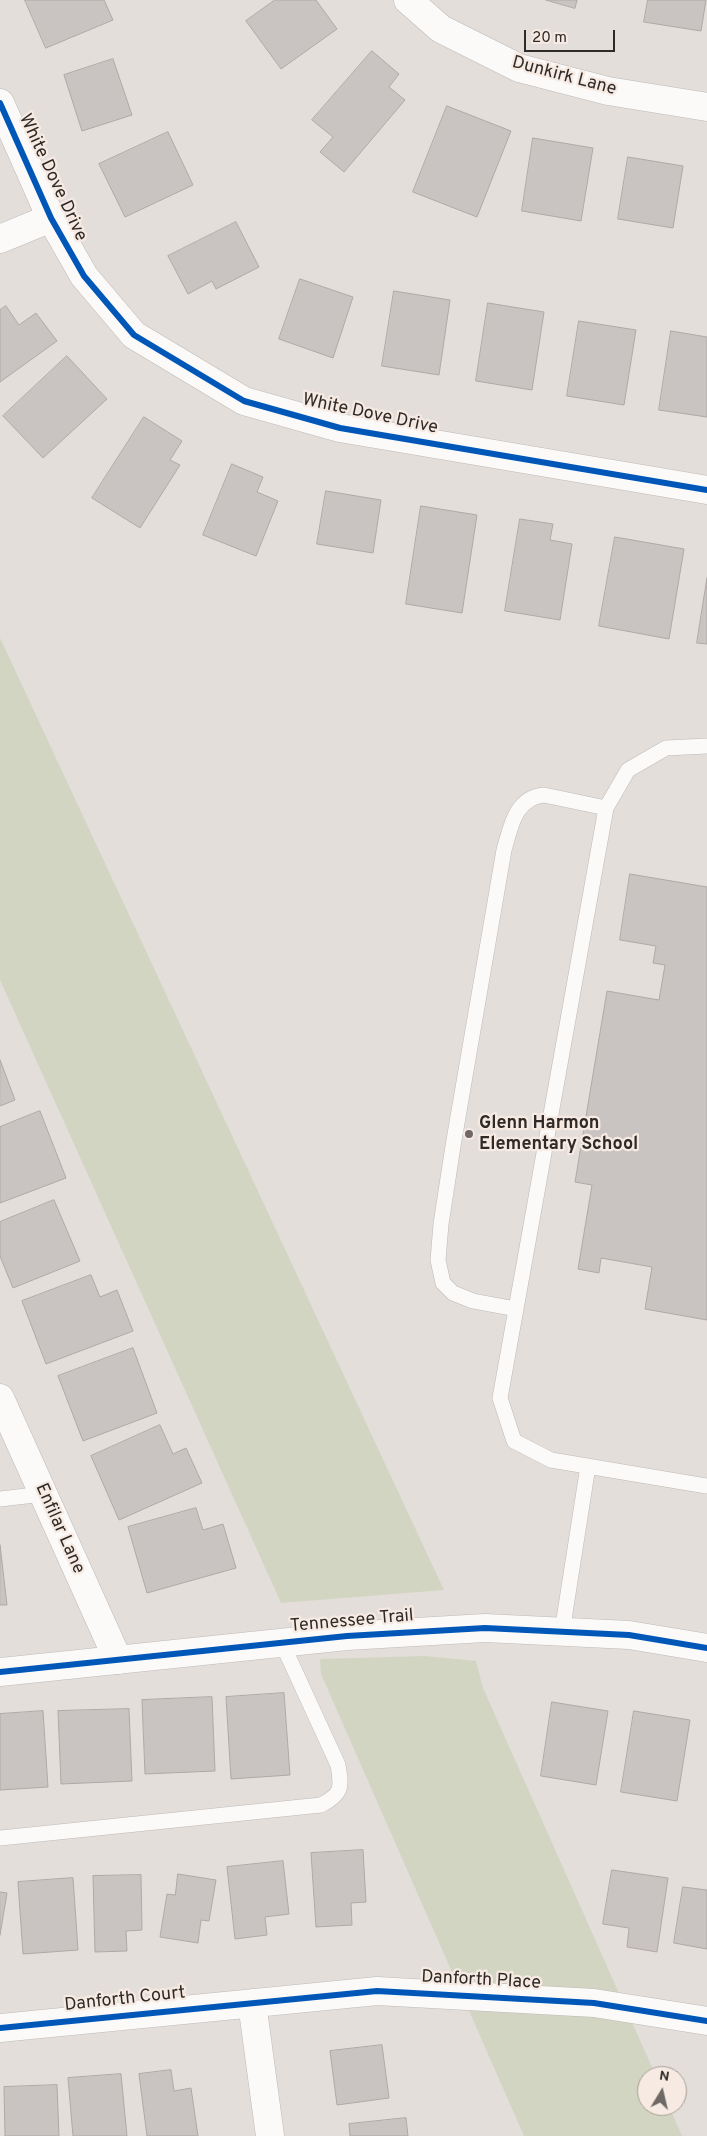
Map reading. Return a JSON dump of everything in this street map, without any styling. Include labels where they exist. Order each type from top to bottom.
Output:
[{"type":"street","name":"Dunkirk Lane","points":[[408,0],[441,29],[519,68],[608,91],[707,107]]},
{"type":"street","name":"White Dove Drive","points":[[0,103],[51,218],[84,276],[134,335],[244,401],[340,428],[707,490]]},
{"type":"street","points":[[0,239],[51,218]]},
{"type":"street","name":"Enfilar Lane","points":[[0,1398],[118,1660]]},
{"type":"street","name":"Tennessee Trail","points":[[0,1672],[348,1636],[485,1628],[629,1635],[707,1648]]},
{"type":"street","name":"Danforth Place","points":[[252,2003],[377,1991],[594,2003],[707,2021]]},
{"type":"street","points":[[252,2003],[270,2136]]},
{"type":"street","name":"Danforth Court","points":[[0,2028],[252,2003]]},
{"type":"lane","points":[[707,746],[666,748],[628,770],[606,808],[500,1398],[514,1441],[551,1460],[707,1486]]},
{"type":"lane","points":[[516,1310],[473,1301],[453,1293],[443,1283],[438,1260],[451,1156],[504,850],[512,822],[519,807],[535,796],[544,795],[606,808]]},
{"type":"lane","points":[[562,1632],[588,1466]]},
{"type":"lane","points":[[0,1499],[43,1494]]},
{"type":"lane","points":[[0,1838],[321,1805],[334,1798],[341,1785],[338,1765],[282,1643]]},
{"type":"green space","points":[[0,638],[444,1590],[281,1603],[0,980]]},
{"type":"green space","points":[[425,1656],[476,1661],[483,1688],[652,2066],[637,2066],[637,2116],[673,2116],[682,2136],[524,2136],[321,1674],[320,1659]]},
{"type":"building","points":[[25,0],[104,0],[113,20],[46,48]]},
{"type":"building","points":[[275,0],[316,0],[337,29],[281,69],[246,21]]},
{"type":"building","points":[[546,0],[577,0],[575,8]]},
{"type":"building","points":[[648,0],[706,0],[701,31],[644,22]]},
{"type":"building","points":[[372,51],[399,74],[389,87],[405,100],[344,172],[320,152],[333,137],[312,120]]},
{"type":"building","points":[[113,59],[132,115],[82,131],[64,75]]},
{"type":"building","points":[[447,106],[511,131],[477,217],[413,192]]},
{"type":"building","points":[[168,132],[193,185],[125,217],[99,164]]},
{"type":"building","points":[[533,138],[593,148],[581,221],[522,211]]},
{"type":"building","points":[[628,157],[683,166],[673,228],[618,219]]},
{"type":"building","points":[[236,222],[259,267],[216,289],[212,281],[188,294],[168,256]]},
{"type":"building","points":[[300,279],[353,297],[333,358],[279,339]]},
{"type":"building","points":[[394,291],[450,300],[439,375],[382,366]]},
{"type":"building","points":[[488,303],[544,312],[532,390],[476,381]]},
{"type":"building","points":[[6,306],[19,325],[36,313],[57,341],[0,382],[0,310]]},
{"type":"building","points":[[579,321],[636,330],[624,405],[567,396]]},
{"type":"building","points":[[671,331],[707,337],[707,417],[659,410]]},
{"type":"building","points":[[67,356],[107,399],[43,458],[3,416]]},
{"type":"building","points":[[144,417],[182,441],[170,460],[180,465],[140,528],[92,498]]},
{"type":"building","points":[[232,464],[263,477],[257,492],[278,501],[256,556],[203,535]]},
{"type":"building","points":[[326,491],[381,500],[373,553],[317,544]]},
{"type":"building","points":[[421,506],[477,515],[462,613],[406,604]]},
{"type":"building","points":[[520,519],[553,524],[550,540],[572,544],[560,620],[505,611]]},
{"type":"building","points":[[615,537],[684,549],[669,639],[599,626]]},
{"type":"building","points":[[707,578],[707,644],[697,643]]},
{"type":"building","points":[[630,874],[707,887],[707,1320],[645,1309],[652,1267],[601,1258],[599,1273],[578,1269],[592,1185],[575,1182],[607,991],[659,1000],[665,965],[653,963],[656,946],[620,940]]},
{"type":"building","points":[[0,1060],[15,1100],[0,1106]]},
{"type":"building","points":[[40,1111],[66,1178],[0,1203],[0,1127]]},
{"type":"building","points":[[54,1200],[80,1261],[13,1288],[0,1256],[0,1222]]},
{"type":"building","points":[[91,1275],[100,1297],[117,1290],[133,1331],[46,1364],[22,1301]]},
{"type":"building","points":[[133,1348],[157,1413],[83,1441],[58,1376]]},
{"type":"building","points":[[160,1425],[173,1454],[186,1448],[202,1483],[119,1520],[91,1456]]},
{"type":"building","points":[[196,1508],[203,1530],[223,1524],[236,1568],[147,1593],[128,1527]]},
{"type":"building","points":[[0,1545],[7,1605],[0,1605]]},
{"type":"building","points":[[284,1693],[290,1775],[231,1779],[226,1697]]},
{"type":"building","points":[[212,1697],[215,1771],[145,1774],[142,1700]]},
{"type":"building","points":[[552,1702],[608,1711],[596,1785],[541,1776]]},
{"type":"building","points":[[129,1709],[132,1781],[61,1784],[58,1711]]},
{"type":"building","points":[[43,1711],[48,1787],[0,1790],[0,1714]]},
{"type":"building","points":[[634,1711],[690,1720],[677,1801],[621,1792]]},
{"type":"building","points":[[363,1850],[366,1902],[351,1903],[352,1925],[316,1927],[311,1853]]},
{"type":"building","points":[[283,1861],[289,1914],[265,1917],[267,1935],[235,1939],[227,1867]]},
{"type":"building","points":[[612,1870],[668,1878],[657,1952],[627,1947],[629,1928],[603,1924]]},
{"type":"building","points":[[178,1874],[216,1880],[209,1921],[201,1920],[198,1943],[160,1937],[167,1894],[175,1895]]},
{"type":"building","points":[[141,1875],[142,1930],[126,1931],[127,1951],[95,1952],[93,1876]]},
{"type":"building","points":[[73,1878],[78,1950],[23,1954],[18,1882]]},
{"type":"building","points":[[683,1887],[707,1890],[707,1949],[674,1943]]},
{"type":"building","points":[[0,1892],[7,1893],[0,1935]]},
{"type":"building","points":[[382,2045],[389,2098],[337,2105],[330,2051]]},
{"type":"building","points":[[171,2070],[174,2091],[191,2088],[198,2136],[147,2136],[139,2074]]},
{"type":"building","points":[[121,2074],[127,2136],[73,2136],[68,2078]]},
{"type":"building","points":[[57,2085],[59,2136],[5,2136],[4,2087]]},
{"type":"building","points":[[406,2118],[408,2136],[350,2136],[349,2124]]},
{"type":"cycle path","points":[[0,103],[51,218],[84,276],[134,335],[244,401],[340,428],[707,490]]},
{"type":"cycle path","points":[[0,1672],[347,1636],[485,1628],[629,1635],[707,1648]]},
{"type":"cycle path","points":[[0,2028],[377,1991],[594,2003],[707,2021]]},
{"type":"place","name":"Glenn Harmon Elementary School","points":[[469,1134]]}]
